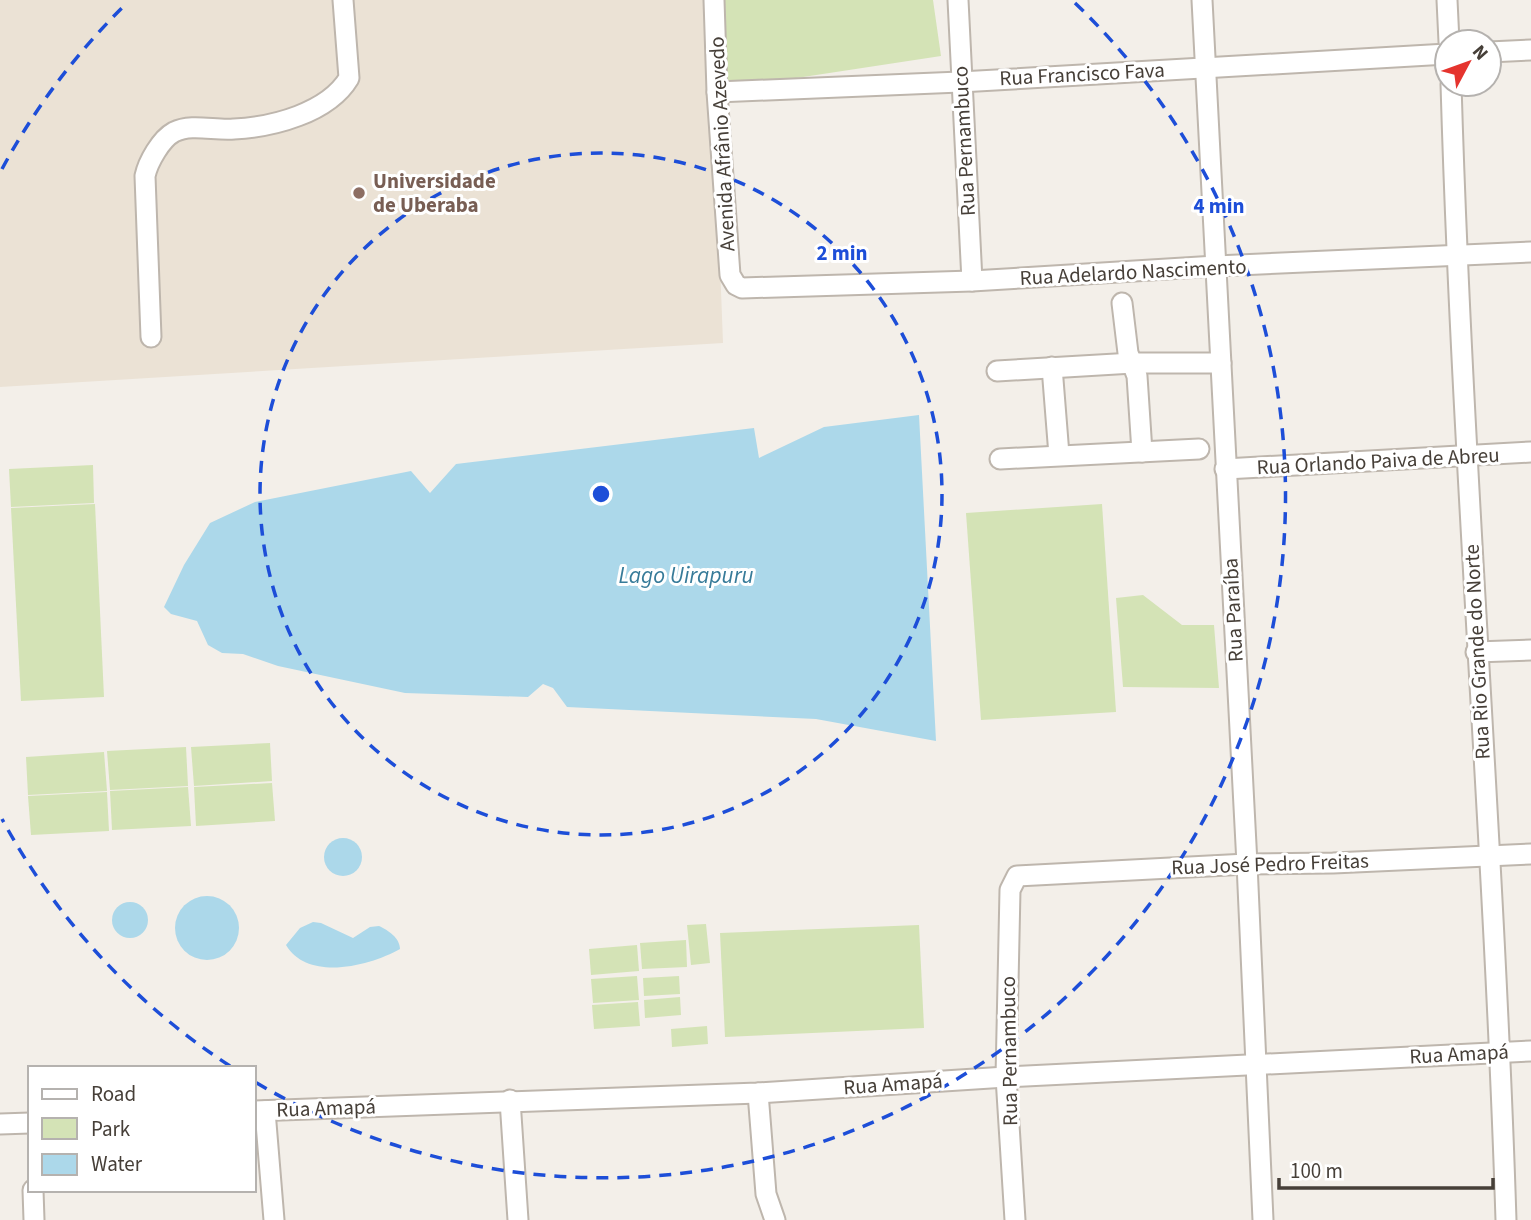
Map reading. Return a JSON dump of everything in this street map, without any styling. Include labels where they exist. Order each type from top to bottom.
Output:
[{"type":"street","points":[[151,337],[145,176],[148,162],[173,133],[187,128],[233,130],[266,124],[329,101],[349,78],[343,0]]},
{"type":"street","name":"Avenida Afrânio Azevedo","points":[[714,0],[717,92],[730,275],[736,285]]},
{"type":"street","name":"Rua Pernambuco","points":[[958,0],[972,281]]},
{"type":"street","name":"Rua Paraíba","points":[[1202,0],[1263,1220]]},
{"type":"street","points":[[1447,0],[1448,28]]},
{"type":"street","points":[[1503,51],[1531,50]]},
{"type":"street","name":"Rua Francisco Fava","points":[[717,92],[960,82],[1433,55]]},
{"type":"street","name":"Rua Rio Grande do Norte","points":[[1451,98],[1456,255],[1476,652],[1501,1052],[1506,1220]]},
{"type":"street","name":"Rua Adelardo Nascimento","points":[[736,285],[748,289],[972,281],[1216,266],[1531,252]]},
{"type":"street","points":[[1122,303],[1126,341],[1138,383],[1142,452]]},
{"type":"street","points":[[997,370],[1133,362],[1221,363]]},
{"type":"street","points":[[1052,367],[1059,455]]},
{"type":"street","points":[[1000,459],[1199,449]]},
{"type":"street","name":"Rua Orlando Paiva de Abreu","points":[[1225,470],[1531,452]]},
{"type":"street","points":[[1476,652],[1531,650]]},
{"type":"street","name":"Rua José Pedro Freitas","points":[[1012,882],[1017,876],[1025,874],[1531,854]]},
{"type":"street","name":"Rua Pernambuco","points":[[1012,882],[1006,1077],[1015,1220]]},
{"type":"street","name":"Rua Amapá","points":[[259,1111],[758,1093],[1006,1077],[1531,1051]]},
{"type":"street","points":[[758,1093],[766,1194],[775,1220]]},
{"type":"street","points":[[510,1100],[518,1220]]},
{"type":"street","points":[[259,1111],[274,1220]]},
{"type":"street","points":[[0,1124],[28,1123]]},
{"type":"street","points":[[33,1192],[34,1220]]},
{"type":"street","points":[[758,1220],[766,1194]]},
{"type":"shaded area","name":"Universidade de Uberaba","points":[[0,0],[710,0],[723,343],[0,387]]},
{"type":"green space","points":[[721,0],[933,0],[941,56],[725,89]]},
{"type":"green space","points":[[93,465],[94,503],[11,507],[9,469]]},
{"type":"green space","points":[[95,504],[104,697],[21,701],[11,508]]},
{"type":"green space","points":[[1102,504],[1116,712],[981,720],[966,513]]},
{"type":"green space","points":[[1143,595],[1182,625],[1214,625],[1219,688],[1123,687],[1116,598]]},
{"type":"green space","points":[[270,743],[272,781],[194,786],[191,747]]},
{"type":"green space","points":[[186,747],[188,786],[110,790],[107,751]]},
{"type":"green space","points":[[104,752],[107,791],[28,795],[26,757]]},
{"type":"green space","points":[[272,783],[275,821],[196,826],[194,787]]},
{"type":"green space","points":[[188,787],[191,826],[112,830],[110,791]]},
{"type":"green space","points":[[107,792],[109,831],[31,835],[28,796]]},
{"type":"green space","points":[[706,924],[710,963],[691,965],[687,925]]},
{"type":"green space","points":[[919,925],[924,1028],[725,1037],[720,933]]},
{"type":"green space","points":[[686,940],[687,967],[642,969],[640,943]]},
{"type":"green space","points":[[637,945],[639,971],[591,975],[589,949]]},
{"type":"green space","points":[[637,976],[639,1000],[593,1003],[591,979]]},
{"type":"green space","points":[[679,976],[680,994],[644,996],[643,978]]},
{"type":"green space","points":[[680,997],[681,1015],[645,1018],[644,1000]]},
{"type":"green space","points":[[638,1002],[640,1026],[594,1029],[592,1005]]},
{"type":"green space","points":[[707,1026],[708,1044],[672,1047],[671,1029]]},
{"type":"water","name":"Lago Uirapuru","points":[[919,415],[936,741],[816,719],[567,707],[553,688],[543,684],[528,697],[405,693],[278,666],[243,654],[222,653],[208,645],[197,621],[171,614],[164,607],[184,565],[210,523],[255,502],[411,471],[430,493],[456,464],[754,428],[759,458],[824,427]]},
{"type":"water","points":[[343,838],[356,844],[362,857],[356,870],[343,876],[330,870],[324,857],[330,844]]},
{"type":"water","points":[[207,896],[225,902],[233,910],[239,928],[233,946],[225,954],[207,960],[189,954],[181,946],[175,928],[181,910],[189,902]]},
{"type":"water","points":[[130,902],[143,907],[148,920],[143,933],[130,938],[117,933],[112,920],[117,907]]},
{"type":"water","points":[[313,922],[353,938],[370,927],[379,926],[396,938],[400,949],[357,965],[324,967],[309,964],[296,956],[286,945],[300,928]]},
{"type":"place","name":"Universidade de Uberaba","points":[[359,193]]}]
